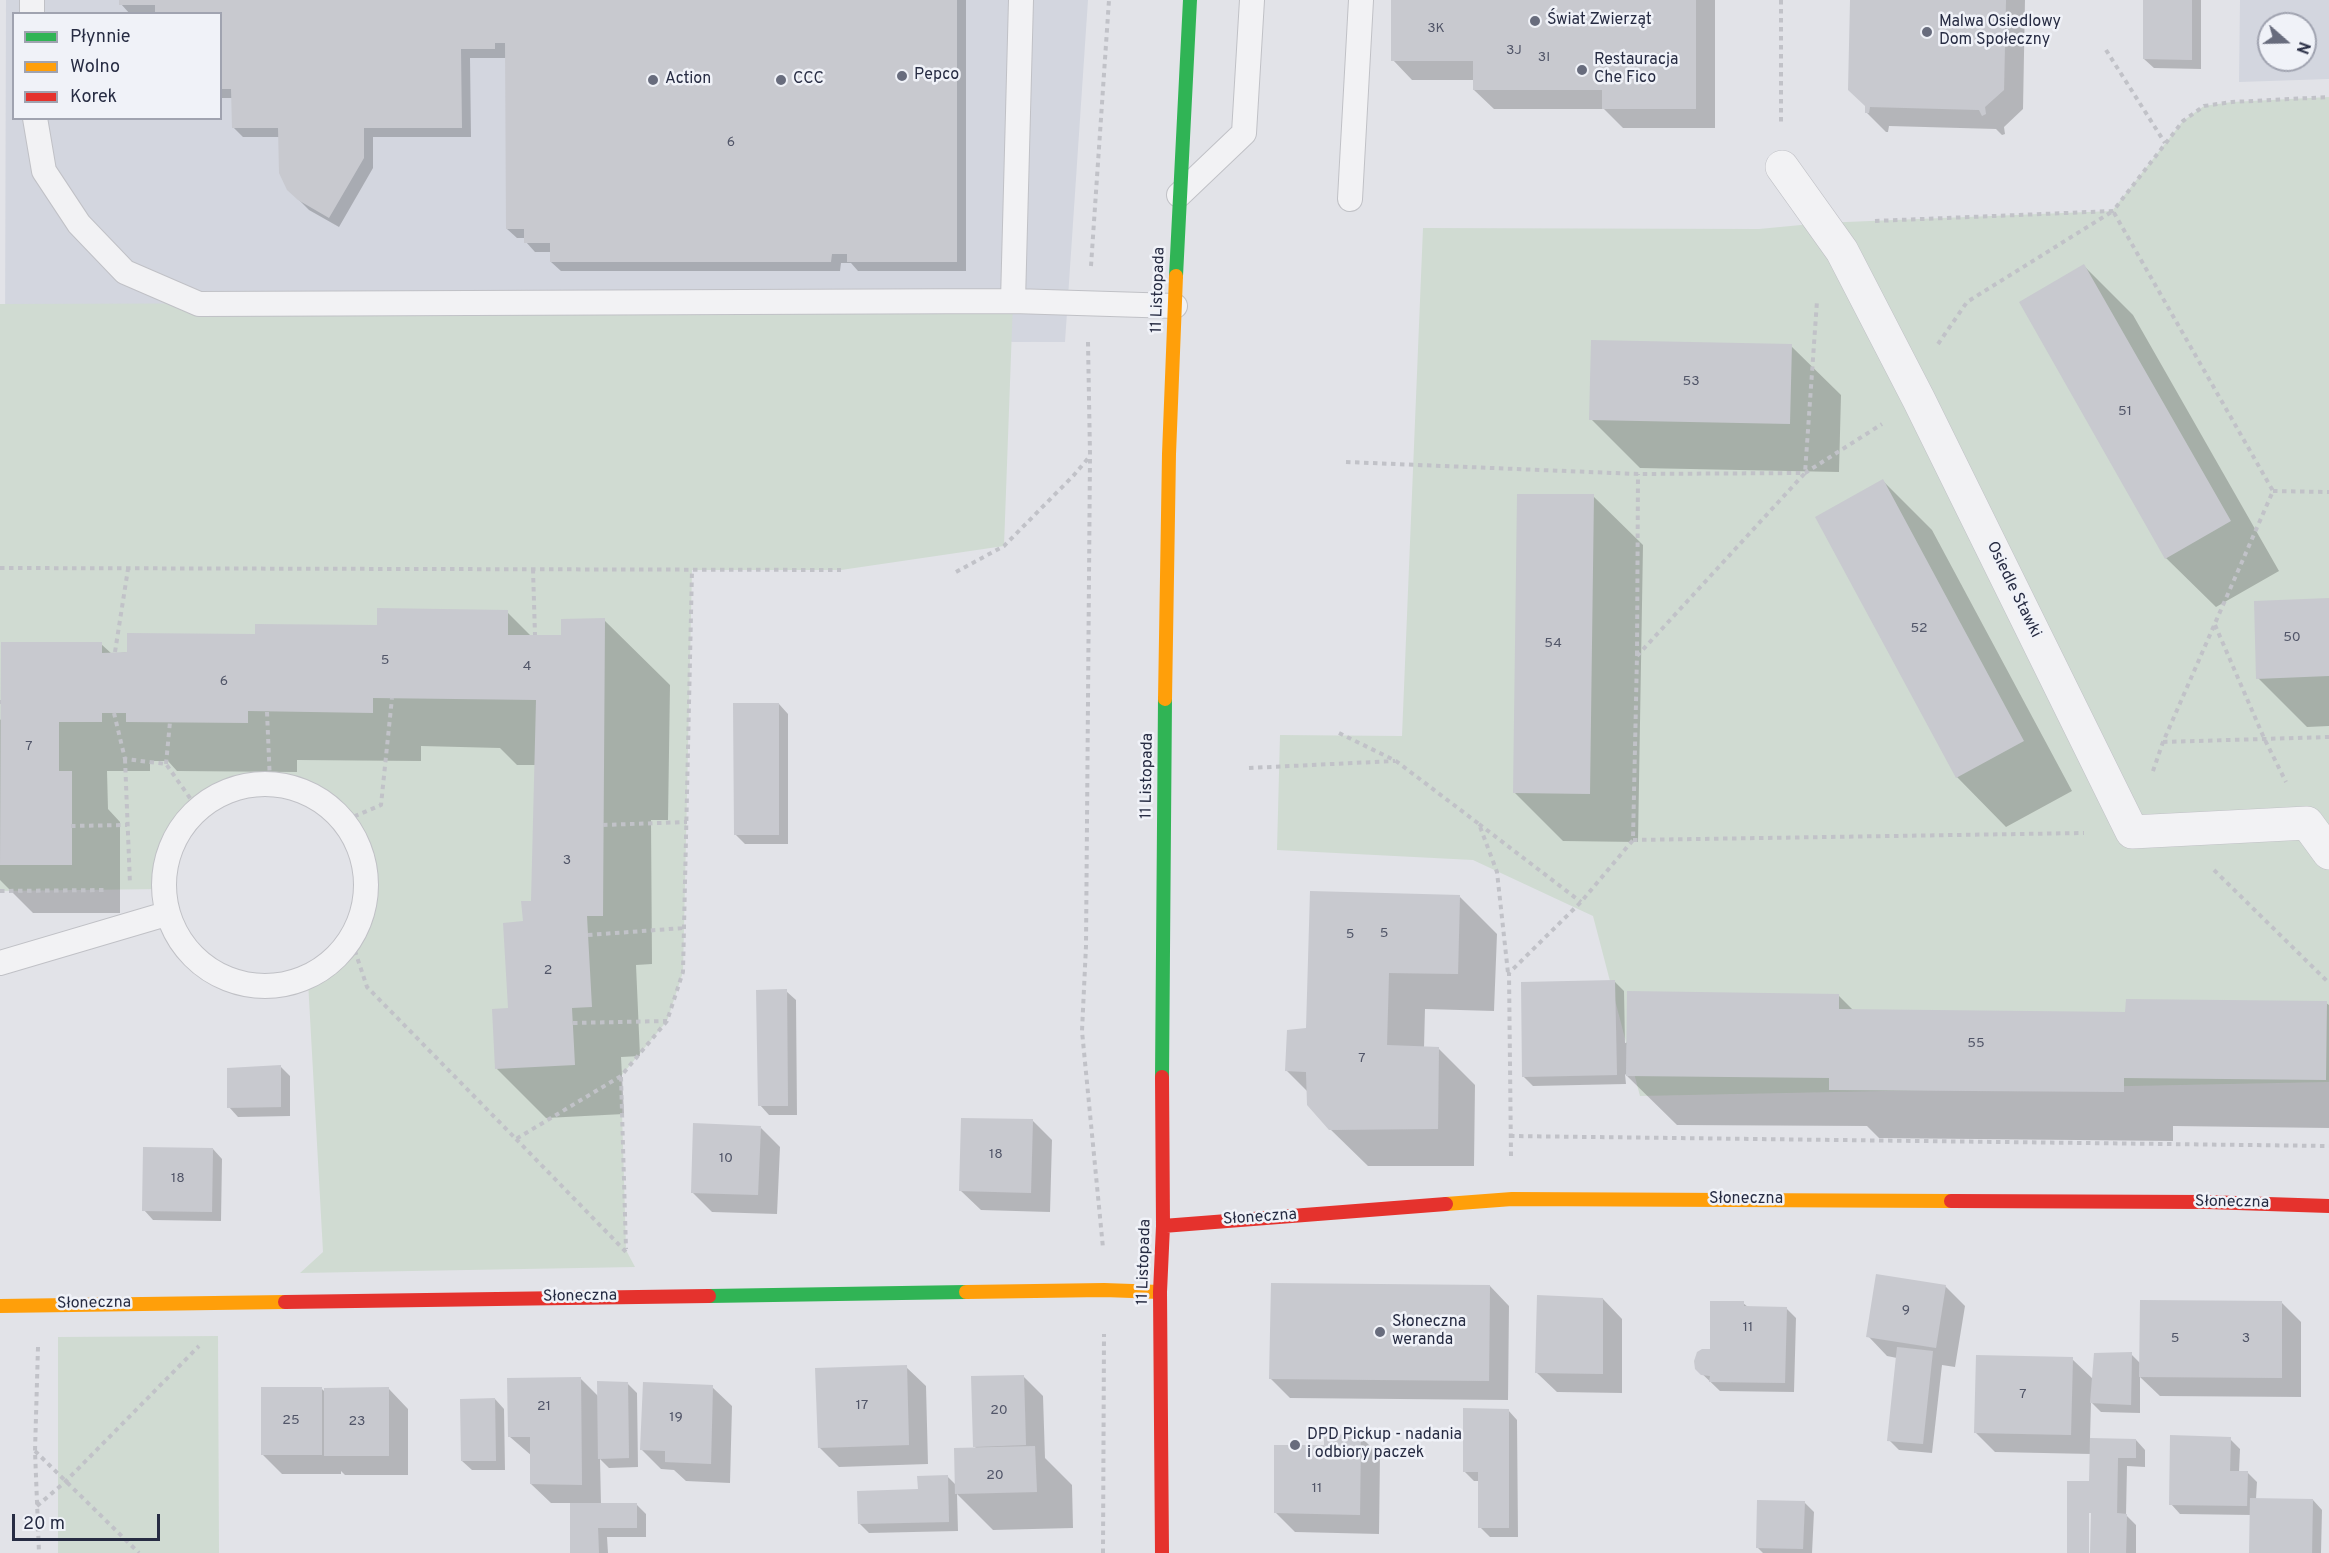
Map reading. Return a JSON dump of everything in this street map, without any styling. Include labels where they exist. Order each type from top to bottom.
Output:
[{"type":"street","name":"11 Listopada","points":[[1162,1553],[1160,1292],[1163,1226],[1162,940],[1169,454],[1179,195],[1190,0]]},
{"type":"street","name":"Osiedle Stawki","points":[[1782,168],[1842,251],[1919,400],[2132,832]]},
{"type":"street","points":[[2132,832],[2307,823],[2329,853]]},
{"type":"street","name":"Słoneczna","points":[[1163,1226],[1512,1199],[2206,1202],[2329,1206]]},
{"type":"street","name":"Słoneczna","points":[[0,1306],[1104,1290],[1160,1292]]},
{"type":"lane","points":[[1013,301],[1021,0]]},
{"type":"lane","points":[[1179,195],[1244,133],[1252,0]]},
{"type":"lane","points":[[1350,199],[1361,0]]},
{"type":"lane","points":[[35,120],[44,171],[79,224],[125,272],[199,304],[1013,301],[1174,306]]},
{"type":"lane","points":[[270,782],[312,793],[346,820],[369,880],[352,942],[308,981],[249,989],[197,963],[166,914],[162,889],[171,845],[197,808],[231,788],[270,782]]},
{"type":"lane","points":[[0,963],[166,914]]},
{"type":"path","points":[[1103,1553],[1104,1257],[1082,1030],[1086,946],[1090,455],[1088,304],[1109,0]]},
{"type":"path","points":[[1781,0],[1782,168]]},
{"type":"path","points":[[2106,50],[2165,143]]},
{"type":"path","points":[[1637,656],[1805,473],[1919,400],[1939,340],[1967,302],[2113,211],[2183,121],[2204,106],[2232,102],[2329,97]]},
{"type":"path","points":[[1822,223],[2113,211]]},
{"type":"path","points":[[2113,211],[2273,491]]},
{"type":"path","points":[[1805,473],[1817,298]]},
{"type":"path","points":[[956,572],[1004,546],[1074,475],[1090,455]]},
{"type":"path","points":[[1346,462],[1638,474],[1805,473]]},
{"type":"path","points":[[1509,973],[1581,902],[1634,840],[1638,474]]},
{"type":"path","points":[[2273,491],[2329,492]]},
{"type":"path","points":[[1634,840],[2132,832],[2163,742],[2273,491]]},
{"type":"path","points":[[0,568],[841,570]]},
{"type":"path","points":[[115,652],[128,569]]},
{"type":"path","points":[[533,569],[535,635]]},
{"type":"path","points":[[516,1139],[621,1076],[667,1021],[683,972],[692,570]]},
{"type":"path","points":[[2215,624],[2264,738],[2307,823]]},
{"type":"path","points":[[346,820],[381,805],[392,698]]},
{"type":"path","points":[[267,712],[270,782]]},
{"type":"path","points":[[114,713],[125,759],[130,890]]},
{"type":"path","points":[[170,722],[166,764],[197,808]]},
{"type":"path","points":[[1339,733],[1396,761],[1581,902]]},
{"type":"path","points":[[2163,742],[2329,737]]},
{"type":"path","points":[[125,759],[166,764]]},
{"type":"path","points":[[1249,768],[1396,761]]},
{"type":"path","points":[[603,825],[687,822]]},
{"type":"path","points":[[1479,824],[1497,873],[1509,973],[1512,1199]]},
{"type":"path","points":[[71,826],[128,825]]},
{"type":"path","points":[[2173,830],[2329,983]]},
{"type":"path","points":[[0,891],[162,889]]},
{"type":"path","points":[[588,935],[684,928]]},
{"type":"path","points":[[352,942],[367,987],[626,1250],[635,1268],[634,1297]]},
{"type":"path","points":[[573,1023],[667,1021]]},
{"type":"path","points":[[621,1076],[626,1250]]},
{"type":"path","points":[[1510,1136],[2329,1146]]},
{"type":"path","points":[[39,1338],[35,1451],[39,1553]]},
{"type":"path","points":[[36,1506],[65,1482],[202,1343]]},
{"type":"path","points":[[35,1451],[139,1553]]},
{"type":"shaded area","points":[[6,0],[1088,0],[1065,342],[5,341]]},
{"type":"shaded area","points":[[2240,0],[2329,0],[2329,79],[2239,82]]},
{"type":"shaded area","points":[[2329,97],[2329,1082],[1640,1096],[1593,916],[1473,860],[1277,850],[1280,735],[1402,736],[1423,228],[1759,229],[1822,223],[2112,211],[2183,121],[2204,106],[2232,102]]},
{"type":"shaded area","points":[[1013,301],[1004,546],[841,570],[692,570],[683,972],[667,1021],[621,1076],[626,1250],[635,1267],[300,1273],[323,1252],[308,981],[352,942],[369,880],[346,820],[312,793],[270,782],[231,788],[197,808],[171,845],[162,889],[0,891],[0,304]]},
{"type":"shaded area","points":[[218,1336],[219,1553],[58,1553],[58,1337]]},
{"type":"building","points":[[119,0],[957,0],[957,262],[847,262],[847,254],[832,254],[831,262],[550,262],[550,243],[524,243],[524,229],[506,229],[505,43],[495,43],[495,49],[461,49],[462,128],[364,128],[364,158],[329,218],[298,200],[287,190],[279,173],[278,128],[232,128],[231,89],[222,89],[222,12],[155,12],[155,5],[119,5]]},
{"type":"building","points":[[1391,0],[1696,0],[1696,109],[1602,109],[1602,90],[1473,90],[1473,61],[1391,61]]},
{"type":"building","name":"Malwa Osiedlowy Dom Społeczny","points":[[1850,0],[2006,0],[2004,90],[1985,107],[1986,114],[1982,116],[1979,110],[1870,107],[1869,113],[1865,113],[1865,106],[1848,90]]},
{"type":"building","points":[[2143,0],[2192,0],[2192,60],[2143,59]]},
{"type":"building","points":[[2084,264],[2231,521],[2165,559],[2019,302]]},
{"type":"building","points":[[1591,340],[1792,344],[1790,424],[1589,420]]},
{"type":"building","points":[[1883,479],[2024,741],[1956,778],[1815,517]]},
{"type":"building","points":[[1517,494],[1594,494],[1590,794],[1513,793]]},
{"type":"building","points":[[2329,598],[2329,676],[2256,679],[2254,601]]},
{"type":"building","points":[[377,608],[508,610],[508,635],[561,635],[561,619],[605,618],[603,916],[587,916],[592,1007],[572,1008],[575,1065],[495,1069],[492,1009],[508,1008],[503,923],[523,921],[521,901],[531,901],[536,700],[373,698],[373,713],[248,711],[248,723],[126,722],[126,713],[102,713],[102,722],[59,722],[59,771],[72,771],[72,865],[0,865],[1,642],[102,642],[102,653],[127,652],[127,633],[255,634],[255,624],[377,625]]},
{"type":"building","points":[[733,703],[779,703],[779,835],[734,835]]},
{"type":"building","points":[[1310,891],[1460,895],[1458,974],[1389,973],[1387,1045],[1439,1047],[1438,1129],[1329,1130],[1307,1105],[1306,1072],[1285,1071],[1287,1030],[1306,1028]]},
{"type":"building","points":[[1615,980],[1617,1075],[1522,1077],[1521,982]]},
{"type":"building","points":[[787,989],[788,1106],[758,1106],[756,990]]},
{"type":"building","points":[[1627,991],[1839,994],[1839,1009],[2125,1012],[2126,999],[2327,1001],[2326,1080],[2124,1078],[2124,1092],[1829,1090],[1829,1078],[1626,1076]]},
{"type":"building","points":[[281,1065],[281,1107],[227,1108],[227,1068]]},
{"type":"building","points":[[961,1118],[1033,1119],[1031,1193],[959,1191]]},
{"type":"building","points":[[693,1123],[761,1126],[758,1195],[691,1193]]},
{"type":"building","points":[[143,1147],[213,1148],[212,1212],[142,1211]]},
{"type":"building","points":[[1876,1274],[1946,1285],[1936,1348],[1866,1337]]},
{"type":"building","name":"Słoneczna weranda","points":[[1271,1283],[1490,1285],[1489,1381],[1269,1379]]},
{"type":"building","points":[[1537,1295],[1603,1298],[1603,1374],[1535,1373]]},
{"type":"building","points":[[2140,1300],[2282,1301],[2282,1378],[2139,1377]]},
{"type":"building","points":[[1710,1301],[1744,1301],[1744,1306],[1787,1307],[1785,1383],[1709,1382],[1710,1376],[1701,1375],[1695,1369],[1694,1361],[1697,1352],[1710,1349]]},
{"type":"building","points":[[1897,1347],[1933,1351],[1923,1444],[1887,1441]]},
{"type":"building","points":[[2132,1352],[2131,1405],[2090,1403],[2094,1353]]},
{"type":"building","points":[[1976,1355],[2073,1357],[2071,1435],[1974,1433]]},
{"type":"building","points":[[907,1365],[909,1445],[818,1448],[815,1368]]},
{"type":"building","points":[[1024,1375],[1026,1445],[973,1447],[971,1376]]},
{"type":"building","points":[[581,1377],[582,1485],[530,1484],[530,1437],[508,1437],[507,1378]]},
{"type":"building","points":[[597,1381],[628,1382],[629,1458],[598,1459]]},
{"type":"building","points":[[643,1382],[713,1385],[711,1464],[665,1462],[665,1451],[640,1450]]},
{"type":"building","points":[[261,1387],[322,1387],[322,1455],[261,1455]]},
{"type":"building","points":[[389,1387],[389,1456],[324,1456],[324,1388]]},
{"type":"building","points":[[495,1398],[496,1461],[461,1461],[460,1399]]},
{"type":"building","points":[[1463,1408],[1509,1409],[1509,1528],[1478,1528],[1478,1472],[1463,1472]]},
{"type":"building","points":[[1324,1434],[1361,1435],[1360,1515],[1274,1513],[1274,1445],[1324,1445]]},
{"type":"building","points":[[2170,1435],[2231,1437],[2230,1471],[2248,1471],[2247,1506],[2169,1505]]},
{"type":"building","points":[[2090,1438],[2136,1439],[2136,1458],[2118,1458],[2117,1513],[2127,1514],[2126,1553],[2090,1553],[2091,1513],[2089,1513],[2089,1553],[2067,1553],[2067,1481],[2089,1481]]},
{"type":"building","points":[[1035,1446],[1037,1492],[955,1494],[954,1448]]},
{"type":"building","points":[[948,1475],[949,1522],[858,1524],[857,1491],[918,1489],[917,1476]]},
{"type":"building","points":[[2250,1498],[2313,1499],[2312,1553],[2249,1553]]},
{"type":"building","points":[[1757,1500],[1805,1501],[1803,1549],[1756,1548]]},
{"type":"building","points":[[570,1503],[637,1503],[637,1528],[598,1528],[599,1553],[570,1553]]},
{"type":"traffic: fast","points":[[1176,276],[1190,0]]},
{"type":"traffic: fast","points":[[1162,1077],[1165,699]]},
{"type":"traffic: fast","points":[[709,1296],[966,1292]]},
{"type":"traffic: slow","points":[[1165,699],[1169,454],[1176,276]]},
{"type":"traffic: slow","points":[[1446,1204],[1512,1199],[1951,1201]]},
{"type":"traffic: slow","points":[[966,1292],[1104,1290],[1160,1292]]},
{"type":"traffic: slow","points":[[0,1306],[285,1302]]},
{"type":"traffic: jam","points":[[1162,1077],[1163,1226],[1160,1292],[1162,1553]]},
{"type":"traffic: jam","points":[[1951,1201],[2206,1202],[2329,1206]]},
{"type":"traffic: jam","points":[[1163,1226],[1446,1204]]},
{"type":"traffic: jam","points":[[285,1302],[709,1296]]},
{"type":"place","name":"Świat Zwierząt","points":[[1535,21]]},
{"type":"place","name":"Malwa Osiedlowy Dom Społeczny","points":[[1927,32]]},
{"type":"place","name":"Restauracja Che Fico","points":[[1582,70]]},
{"type":"place","name":"Pepco","points":[[902,76]]},
{"type":"place","name":"Action","points":[[653,80]]},
{"type":"place","name":"CCC","points":[[781,80]]},
{"type":"place","name":"Słoneczna weranda","points":[[1380,1332]]},
{"type":"place","name":"DPD Pickup - nadania i odbiory paczek","points":[[1295,1445]]}]
